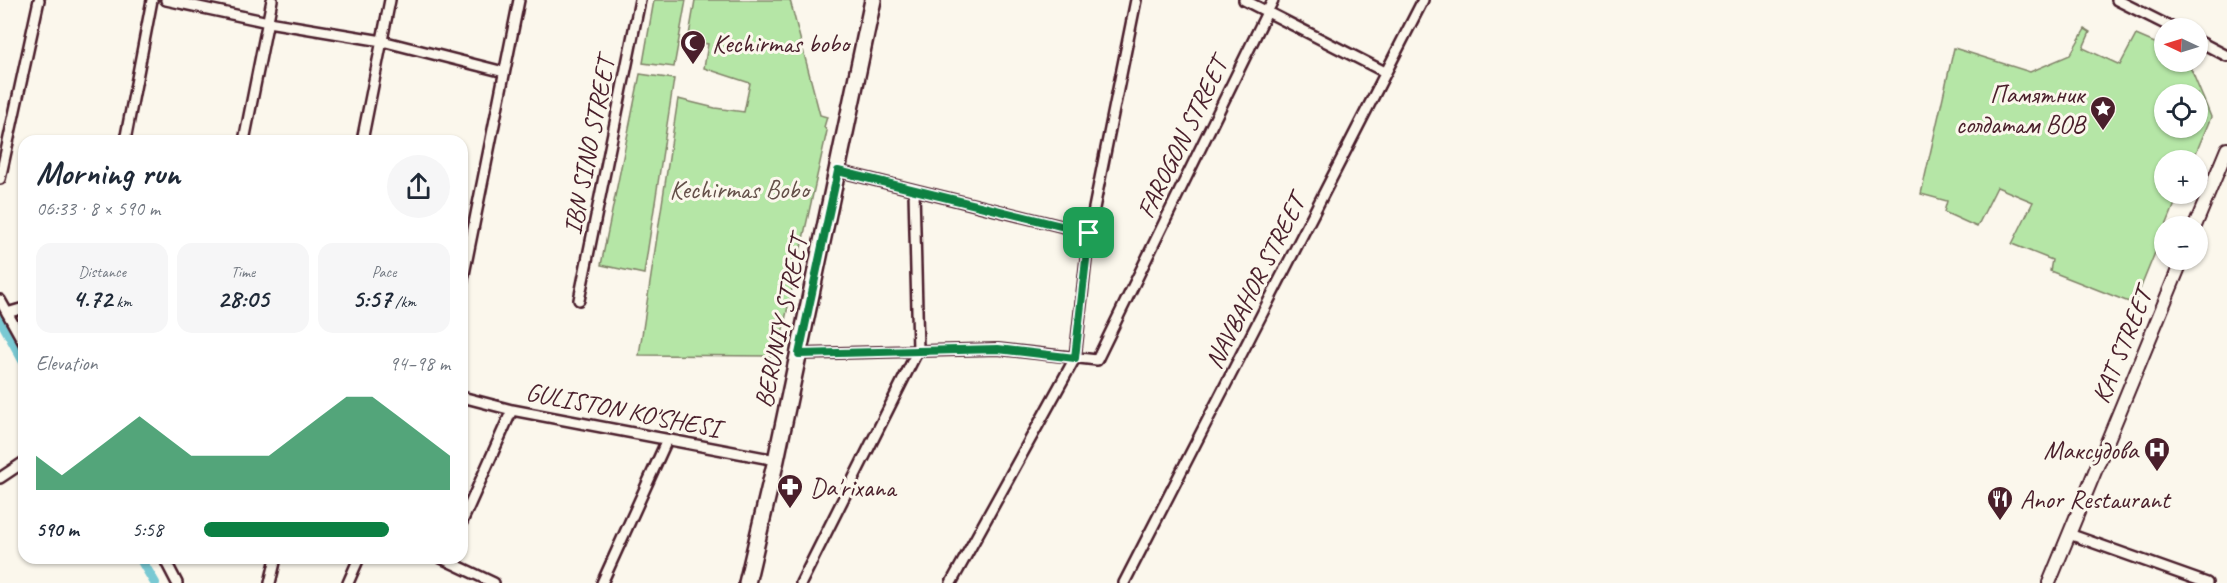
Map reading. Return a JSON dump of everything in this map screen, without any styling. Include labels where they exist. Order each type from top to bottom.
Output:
[{"type":"main road","name":"BERUNIY STREET","points":[[747,583],[799,354],[873,0]]},
{"type":"street","points":[[0,179],[39,0]]},
{"type":"street","points":[[125,135],[152,0]]},
{"type":"street","points":[[166,0],[268,22],[382,41],[504,72]]},
{"type":"street","points":[[245,135],[272,0]]},
{"type":"street","points":[[363,135],[390,0]]},
{"type":"street","points":[[468,254],[519,0]]},
{"type":"street","name":"IBN SINO STREET","points":[[579,300],[640,0]]},
{"type":"street","points":[[951,583],[1075,358],[1089,233],[1136,0]]},
{"type":"street","points":[[1244,0],[1385,72]]},
{"type":"street","name":"FAROGON STREET","points":[[1075,358],[1097,360],[1273,0]]},
{"type":"street","name":"NAVBAHOR STREET","points":[[1124,583],[1423,0]]},
{"type":"street","points":[[2117,0],[2154,18]]},
{"type":"street","points":[[2208,46],[2227,56]]},
{"type":"street","points":[[2199,216],[2227,149]]},
{"type":"street","points":[[838,171],[1089,233]]},
{"type":"street","points":[[801,583],[918,350],[914,191]]},
{"type":"street","name":"KAT STREET","points":[[2049,583],[2178,270]]},
{"type":"street","points":[[0,300],[18,332]]},
{"type":"street","points":[[7,313],[18,310]]},
{"type":"street","points":[[799,354],[998,349],[1075,358]]},
{"type":"street","name":"GULISTON KO'SHESI","points":[[468,399],[512,410],[776,460]]},
{"type":"street","points":[[468,509],[512,410]]},
{"type":"street","points":[[602,583],[667,440]]},
{"type":"street","points":[[0,478],[18,466]]},
{"type":"street","points":[[2069,534],[2207,583]]},
{"type":"street","points":[[167,564],[177,583]]},
{"type":"street","points":[[270,583],[275,564]]},
{"type":"street","points":[[348,583],[356,564]]},
{"type":"street","points":[[452,564],[478,580],[494,583]]},
{"type":"green space","points":[[654,0],[686,0],[674,67],[643,63]]},
{"type":"green space","name":"Kechirmas Bobo","points":[[695,0],[790,0],[820,115],[827,117],[824,127],[827,131],[777,356],[639,355],[678,99],[744,112],[750,83],[704,68],[708,44],[688,41]]},
{"type":"green space","points":[[2085,29],[2090,32],[2083,48],[2120,65],[2136,35],[2154,43],[2154,72],[2192,72],[2197,84],[2154,84],[2154,138],[2202,138],[2197,150],[2154,150],[2154,204],[2175,204],[2170,216],[2154,216],[2154,255],[2134,304],[2050,271],[2052,260],[2012,244],[2033,202],[1997,187],[1977,227],[1944,212],[1947,201],[1921,194],[1954,48],[2030,72],[2070,55]]},
{"type":"green space","points":[[640,74],[674,79],[644,274],[601,265]]},
{"type":"waterway","points":[[0,318],[18,351]]},
{"type":"waterway","points":[[144,564],[155,583]]},
{"type":"place","name":"Kechirmas bobo","points":[[693,66]]},
{"type":"place","name":"Памятник солдатам ВОВ","points":[[2103,132]]},
{"type":"place","name":"Максудова","points":[[2157,473]]},
{"type":"place","name":"Da'rixana","points":[[790,510]]},
{"type":"place","name":"Anor Restaurant","points":[[2000,522]]},
{"type":"route","points":[[838,171],[1089,233],[1075,358],[998,349],[799,354],[838,171]]}]
